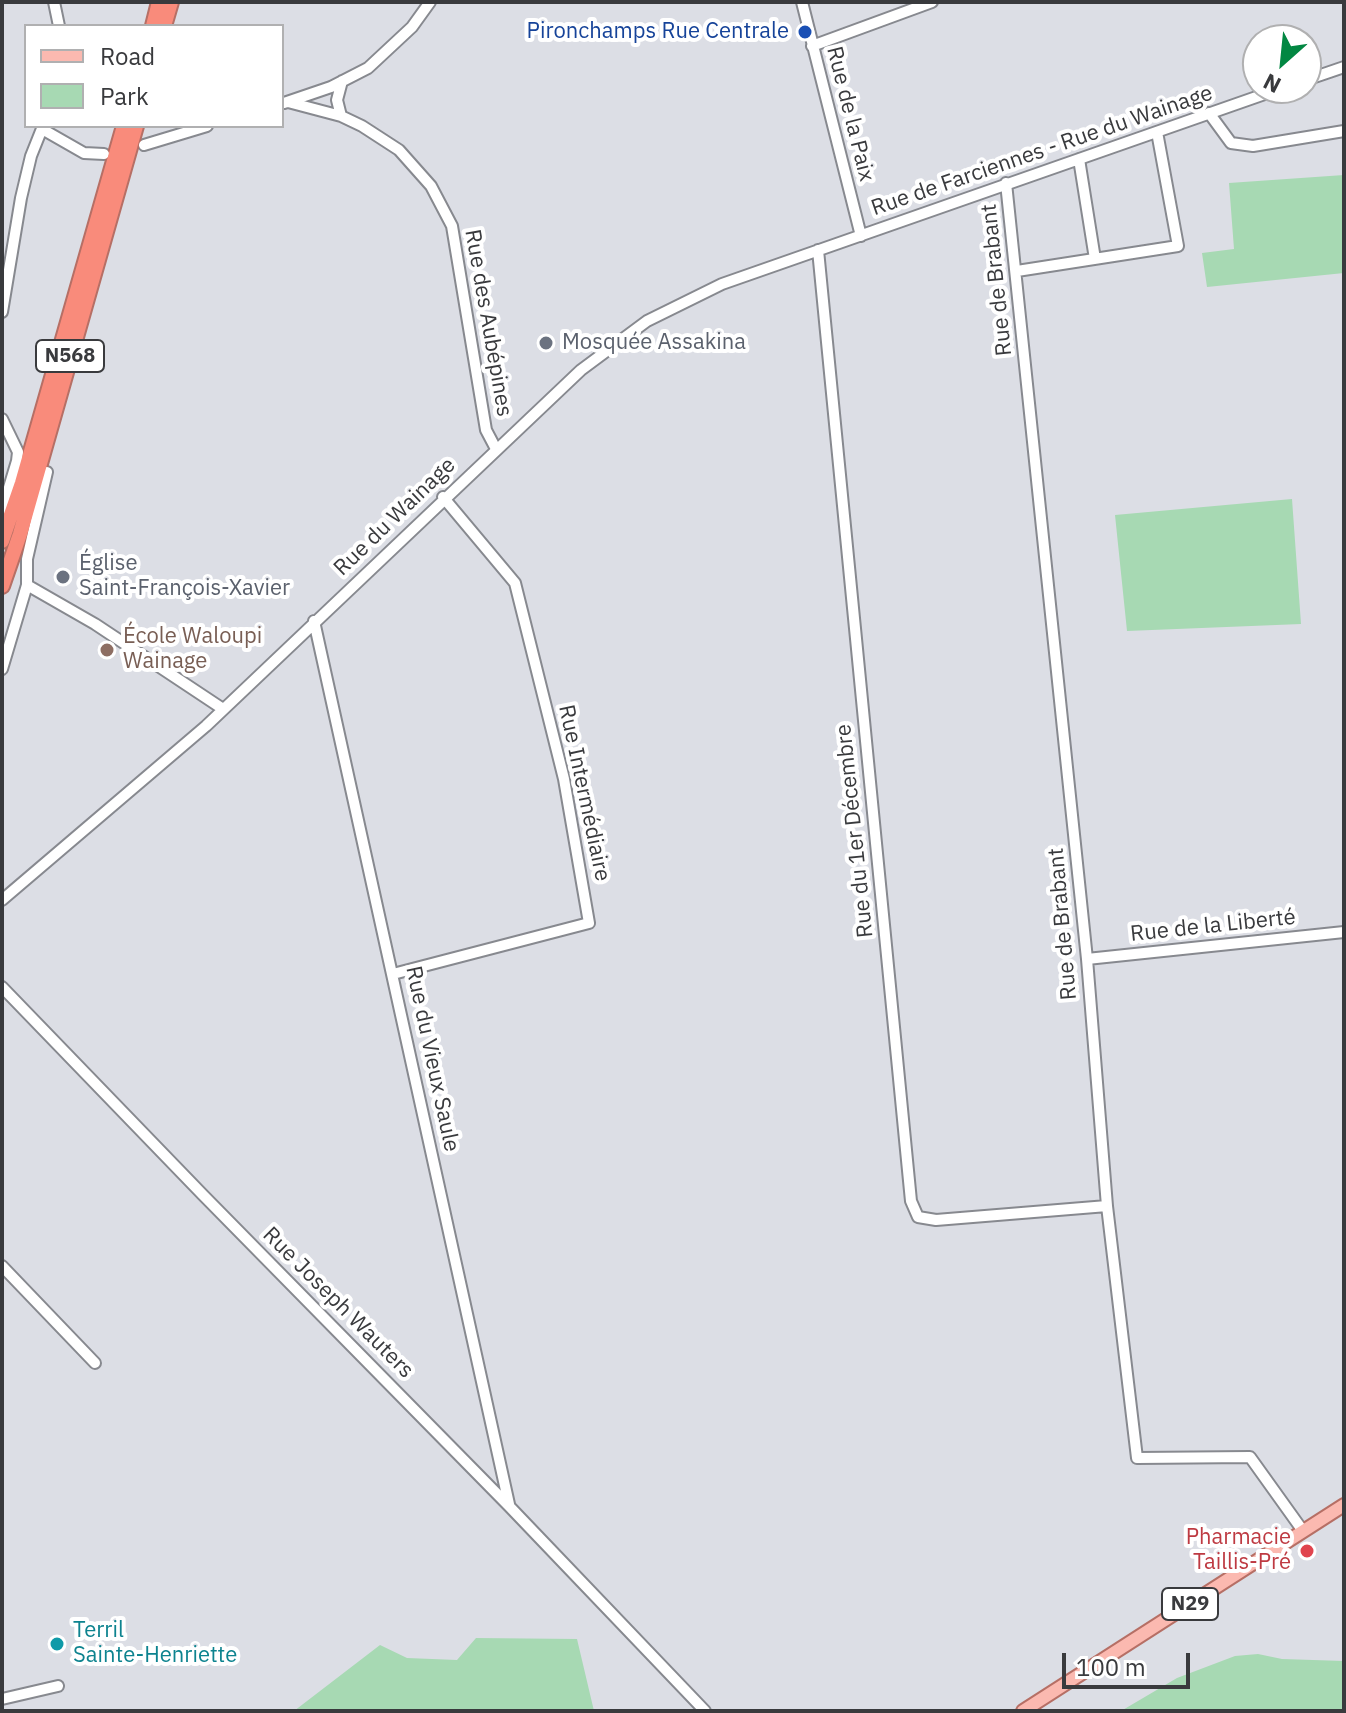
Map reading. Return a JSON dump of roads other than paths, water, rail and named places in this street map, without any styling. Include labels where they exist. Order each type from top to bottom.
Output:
[{"type":"highway","points":[[154,24],[159,2]]},
{"type":"highway","points":[[165,24],[171,2]]},
{"type":"highway","name":"N568","points":[[2,541],[22,483],[123,128]]},
{"type":"highway","name":"N568","points":[[2,586],[20,534],[135,128]]},
{"type":"main road","name":"N29","points":[[1023,1711],[1344,1505]]},
{"type":"street","points":[[54,2],[59,24]]},
{"type":"street","points":[[285,103],[368,68],[412,27],[430,2]]},
{"type":"street","name":"Rue de la Paix","points":[[802,2],[861,236]]},
{"type":"street","points":[[812,46],[932,2]]},
{"type":"street","points":[[1322,75],[1344,67]]},
{"type":"street","points":[[341,116],[337,100],[342,81]]},
{"type":"street","name":"Rue de Farciennes - Rue du Wainage","points":[[861,236],[1242,102]]},
{"type":"street","name":"Rue des Aubépines","points":[[285,103],[341,116],[399,150],[431,186],[452,226],[486,430],[496,449]]},
{"type":"street","points":[[1209,113],[1231,143],[1253,146],[1344,131]]},
{"type":"street","points":[[2,312],[21,198],[31,156],[42,128],[84,153],[104,154]]},
{"type":"street","points":[[144,145],[200,128]]},
{"type":"street","points":[[1017,271],[1178,246],[1157,132]]},
{"type":"street","points":[[1079,159],[1095,259]]},
{"type":"street","name":"Rue de Brabant","points":[[1006,183],[1087,959],[1107,1206],[1137,1458],[1250,1457],[1303,1531]]},
{"type":"street","name":"Rue du Wainage","points":[[2,900],[223,709],[443,497],[581,370],[647,321],[722,284],[861,236]]},
{"type":"street","name":"Rue du 1er Décembre","points":[[818,250],[911,1201],[918,1217],[936,1220],[1107,1206]]},
{"type":"street","points":[[2,419],[18,452],[2,511]]},
{"type":"street","points":[[2,669],[27,585],[27,559],[47,472]]},
{"type":"street","name":"Rue Intermédiaire","points":[[393,974],[589,923],[564,779],[515,583],[443,497]]},
{"type":"street","points":[[27,585],[95,624],[223,709]]},
{"type":"street","name":"Rue du Vieux Saule","points":[[314,621],[509,1506]]},
{"type":"street","name":"Rue de la Liberté","points":[[1087,959],[1344,932]]},
{"type":"street","name":"Rue Joseph Wauters","points":[[2,987],[705,1711]]},
{"type":"street","points":[[2,1266],[95,1363]]},
{"type":"street","points":[[2,1699],[58,1686]]},
{"type":"place","name":"Pironchamps Rue Centrale","points":[[805,32]]},
{"type":"place","name":"Mosquée Assakina","points":[[546,343]]},
{"type":"place","name":"Église Saint-François-Xavier","points":[[63,577]]},
{"type":"place","name":"École Waloupi Wainage","points":[[107,650]]},
{"type":"place","name":"Pharmacie Taillis-Pré","points":[[1307,1551]]},
{"type":"place","name":"Terril Sainte-Henriette","points":[[57,1644]]}]
